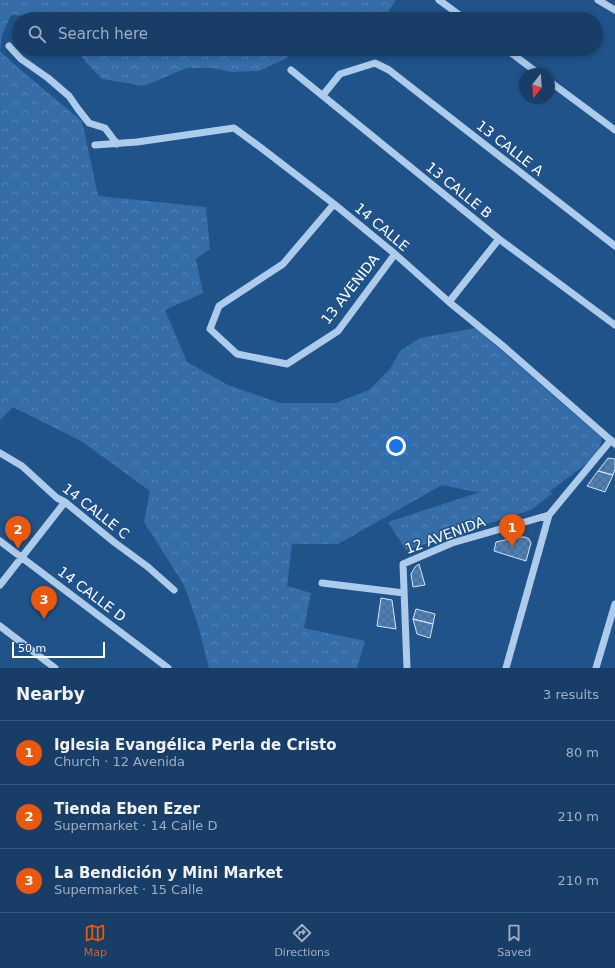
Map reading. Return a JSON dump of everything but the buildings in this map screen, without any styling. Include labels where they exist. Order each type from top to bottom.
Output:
[{"type":"street","points":[[439,0],[455,12]]},
{"type":"street","points":[[598,0],[615,10]]},
{"type":"street","points":[[9,46],[12,49]]},
{"type":"street","points":[[18,56],[69,96],[89,123],[105,128],[117,144]]},
{"type":"street","points":[[515,56],[531,68]]},
{"type":"street","name":"13 CALLE A","points":[[322,95],[340,74],[375,63],[389,70],[615,246]]},
{"type":"street","name":"13 CALLE B","points":[[291,70],[499,239],[615,325]]},
{"type":"street","points":[[555,85],[615,130]]},
{"type":"street","name":"14 CALLE","points":[[95,145],[144,141],[234,128],[334,204],[503,346],[613,442]]},
{"type":"street","name":"13 AVENIDA","points":[[334,204],[283,264],[219,306],[210,329],[237,354],[287,364],[338,331],[394,254]]},
{"type":"street","points":[[449,302],[499,239]]},
{"type":"street","points":[[506,668],[549,515],[613,442]]},
{"type":"street","name":"14 CALLE C","points":[[0,453],[22,466],[57,498],[65,502],[114,542],[148,567],[174,590]]},
{"type":"street","points":[[0,585],[65,502]]},
{"type":"street","name":"12 AVENIDA","points":[[407,668],[404,564],[452,543],[549,515]]},
{"type":"street","name":"14 CALLE D","points":[[0,541],[168,668]]},
{"type":"street","points":[[322,583],[404,593]]},
{"type":"street","points":[[596,668],[615,604]]},
{"type":"street","points":[[0,626],[45,665],[55,668]]},
{"type":"green space","points":[[0,0],[396,0],[388,12],[12,12],[12,15],[2,35],[0,51]]},
{"type":"green space","points":[[0,51],[82,121],[98,196],[206,207],[210,249],[196,259],[203,293],[165,310],[187,362],[228,385],[280,403],[336,403],[369,390],[390,369],[400,351],[420,338],[476,328],[602,438],[598,455],[549,492],[553,493],[531,510],[406,550],[388,522],[483,491],[476,492],[442,485],[338,544],[292,544],[287,586],[311,593],[304,628],[365,641],[357,668],[209,668],[198,625],[184,585],[144,522],[150,491],[81,441],[13,407],[0,420]]},
{"type":"green space","points":[[82,56],[288,56],[287,58],[259,71],[231,72],[212,68],[187,68],[144,86],[102,79]]},
{"type":"place","name":"Iglesia Evangélica Perla de Cristo","points":[[512,547]]},
{"type":"place","name":"Tienda Eben Ezer","points":[[18,549]]},
{"type":"place","name":"La Bendición y Mini Market","points":[[44,619]]}]
